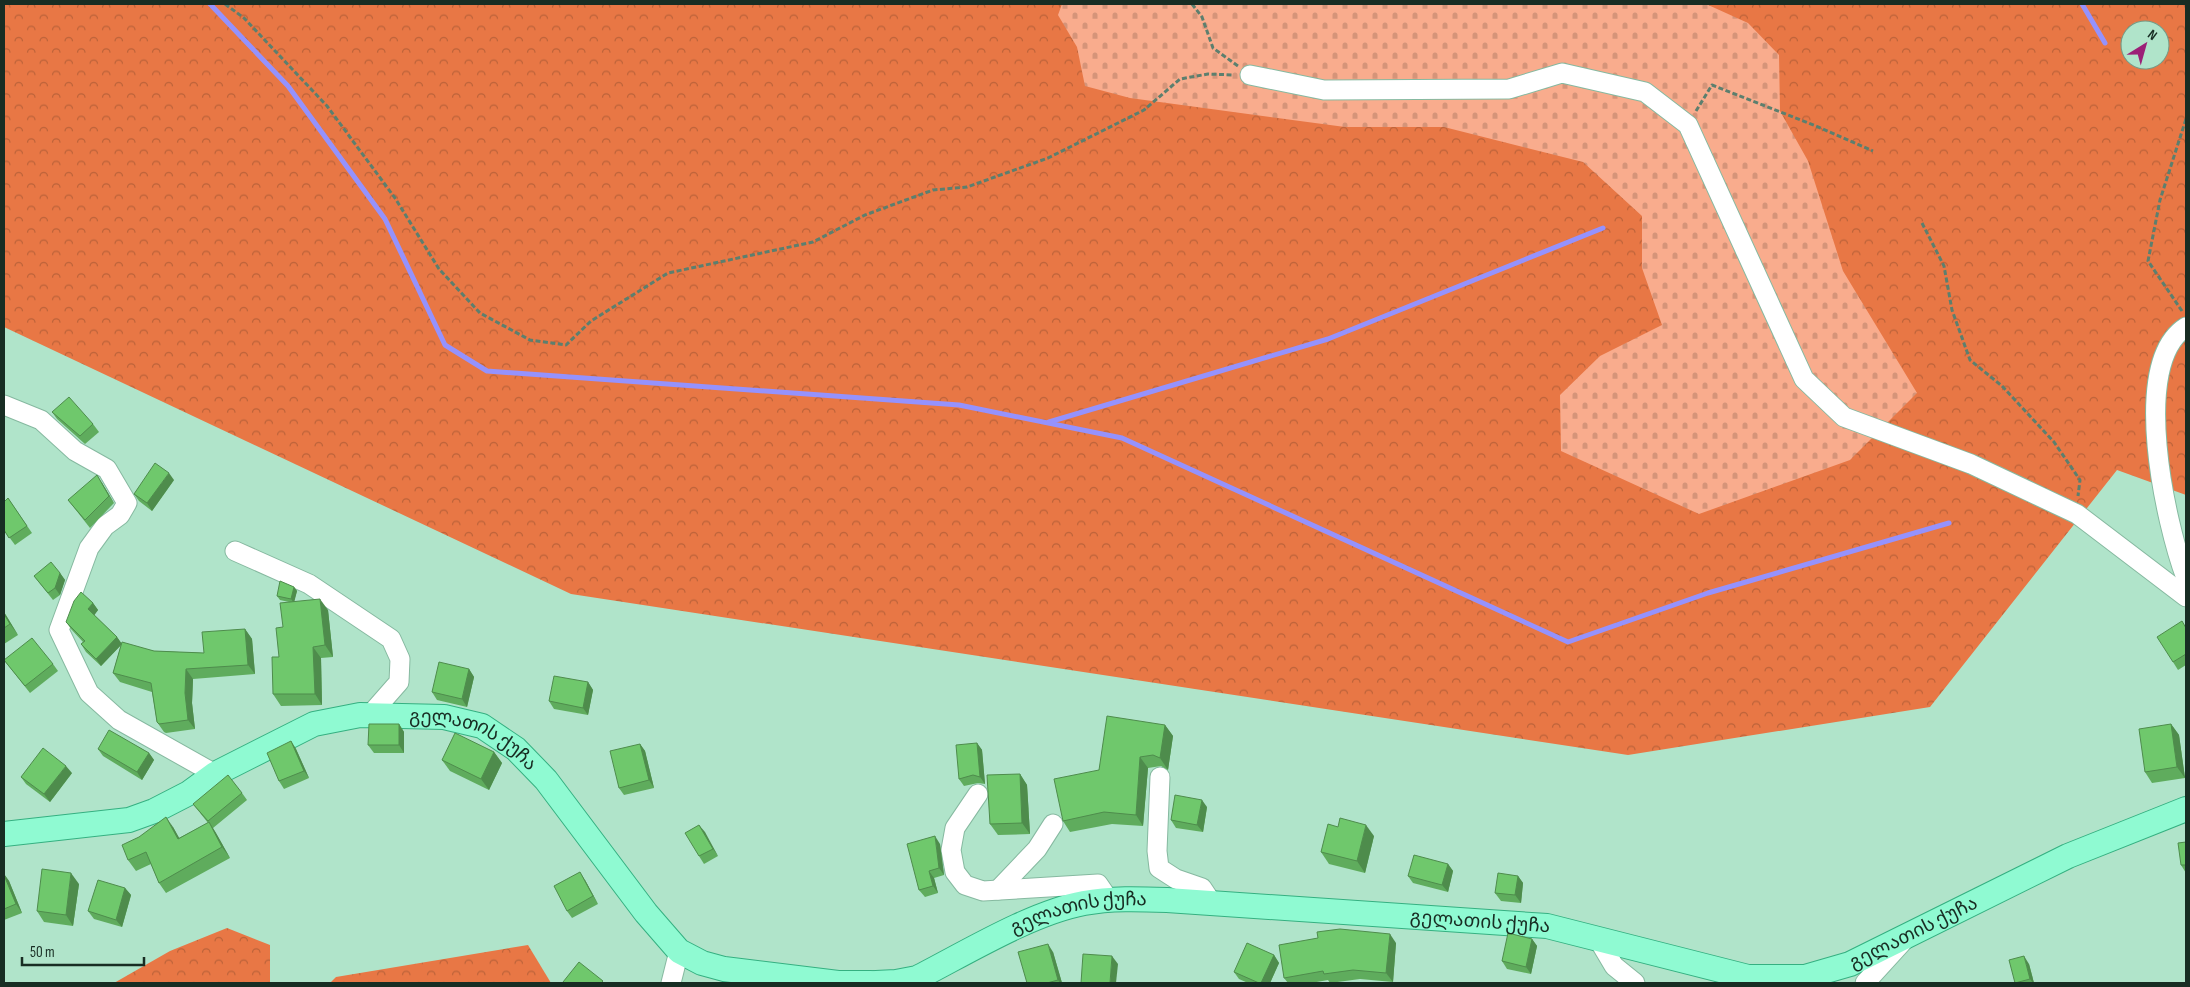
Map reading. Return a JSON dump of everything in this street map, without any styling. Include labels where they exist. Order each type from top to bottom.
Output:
[{"type":"main road","name":"გელათის ქუჩა","points":[[4,834],[129,820],[154,811],[189,793],[215,774],[314,724],[360,715],[444,717],[482,726],[516,749],[546,780],[646,913],[679,951],[702,964],[724,969],[838,983],[870,983]]},
{"type":"main road","name":"გელათის ქუჩა","points":[[876,983],[917,978],[1052,911],[1082,903],[1109,900],[1167,900],[1547,926],[1748,977],[1805,977],[1850,964],[2068,856],[2186,809]]},
{"type":"street","points":[[1250,75],[1324,90],[1509,89],[1562,73],[1645,92],[1688,125],[1804,380],[1844,417],[1971,464],[2077,514],[2186,597]]},
{"type":"street","points":[[2186,327],[2179,331],[2170,342],[2159,366],[2154,421],[2168,516],[2186,578]]},
{"type":"street","points":[[4,405],[41,420],[75,451],[107,469],[127,503],[120,515],[105,526],[89,548],[59,630],[89,693],[120,720],[215,774]]},
{"type":"street","points":[[235,552],[309,584],[391,639],[400,658],[399,682],[370,715]]},
{"type":"street","points":[[1160,778],[1157,851],[1159,868],[1176,879],[1202,888],[1212,903]]},
{"type":"street","points":[[978,794],[954,828],[951,850],[954,872],[964,885],[983,891],[1098,884],[1109,900]]},
{"type":"street","points":[[998,890],[1037,849],[1053,824]]},
{"type":"street","points":[[1865,983],[1908,935]]},
{"type":"street","points":[[1598,940],[1614,966],[1635,983]]},
{"type":"street","points":[[671,983],[679,951]]},
{"type":"path","points":[[226,4],[244,18],[327,106],[395,198],[440,269],[480,313],[530,340],[566,345],[591,321],[668,273],[813,242],[865,215],[932,190],[967,187],[1048,158],[1144,110],[1180,79],[1208,74],[1250,75]]},
{"type":"path","points":[[1192,4],[1202,17],[1213,48],[1250,75]]},
{"type":"path","points":[[1688,125],[1712,85],[1807,122],[1873,151]]},
{"type":"path","points":[[2186,119],[2160,200],[2148,261],[2186,317]]},
{"type":"path","points":[[1922,223],[1944,266],[1952,310],[1970,360],[2002,386],[2054,442],[2080,480],[2077,514]]},
{"type":"green space","points":[[4,4],[2186,4],[2186,495],[2117,470],[1930,707],[1628,755],[571,594],[4,327]]},
{"type":"green space","points":[[1062,4],[1706,4],[1748,23],[1779,55],[1780,111],[1808,161],[1843,271],[1917,393],[1850,460],[1699,514],[1561,451],[1560,395],[1600,356],[1662,325],[1642,268],[1642,216],[1583,162],[1444,127],[1345,127],[1130,98],[1085,86],[1077,47],[1058,15]]},
{"type":"green space","points":[[227,928],[270,945],[270,983],[114,983],[170,951]]},
{"type":"green space","points":[[528,945],[551,983],[330,983],[336,977]]},
{"type":"building","points":[[69,397],[93,424],[80,436],[52,412]]},
{"type":"building","points":[[155,463],[169,473],[147,503],[134,494]]},
{"type":"building","points":[[97,475],[109,496],[85,520],[68,500]]},
{"type":"building","points":[[8,498],[27,526],[9,538],[4,530],[4,502]]},
{"type":"building","points":[[51,562],[60,573],[55,588],[48,593],[34,576]]},
{"type":"building","points":[[280,581],[294,587],[291,599],[277,596]]},
{"type":"building","points":[[81,592],[93,603],[88,609],[117,637],[96,659],[81,644],[85,641],[66,622],[74,601]]},
{"type":"building","points":[[320,599],[325,645],[313,647],[315,694],[273,694],[272,657],[279,657],[276,628],[283,627],[280,603]]},
{"type":"building","points":[[4,614],[10,624],[4,628]]},
{"type":"building","points":[[2182,621],[2186,628],[2186,654],[2173,662],[2157,637]]},
{"type":"building","points":[[245,629],[248,665],[186,669],[185,693],[188,720],[159,724],[157,722],[151,683],[113,673],[122,642],[154,651],[204,653],[202,632]]},
{"type":"building","points":[[32,638],[53,664],[25,686],[4,660]]},
{"type":"building","points":[[439,662],[469,669],[462,699],[432,692]]},
{"type":"building","points":[[554,676],[588,682],[583,708],[549,701]]},
{"type":"building","points":[[1107,716],[1165,725],[1160,758],[1153,755],[1140,757],[1136,815],[1104,812],[1063,821],[1054,779],[1099,770]]},
{"type":"building","points":[[369,724],[399,724],[399,745],[368,745]]},
{"type":"building","points":[[2171,724],[2177,767],[2145,772],[2139,729]]},
{"type":"building","points":[[109,730],[149,753],[137,772],[98,749]]},
{"type":"building","points":[[455,733],[494,752],[481,779],[442,760]]},
{"type":"building","points":[[291,741],[304,771],[279,781],[267,753]]},
{"type":"building","points":[[977,743],[980,777],[973,775],[959,779],[956,745]]},
{"type":"building","points":[[640,744],[649,780],[619,788],[610,751]]},
{"type":"building","points":[[43,748],[66,766],[44,794],[21,777]]},
{"type":"building","points":[[1020,774],[1022,823],[990,824],[987,775]]},
{"type":"building","points":[[228,775],[242,793],[208,821],[193,804]]},
{"type":"building","points":[[1175,795],[1202,800],[1197,825],[1171,820]]},
{"type":"building","points":[[166,817],[178,839],[209,822],[222,847],[159,883],[146,852],[128,860],[122,845],[139,837]]},
{"type":"building","points":[[1340,818],[1366,825],[1357,861],[1321,852],[1328,824],[1338,827]]},
{"type":"building","points":[[699,825],[713,849],[699,856],[685,833]]},
{"type":"building","points":[[935,836],[939,868],[929,871],[933,886],[919,890],[907,844]]},
{"type":"building","points":[[2186,842],[2186,865],[2181,865],[2178,843]]},
{"type":"building","points":[[1414,855],[1448,864],[1442,885],[1408,876]]},
{"type":"building","points":[[42,869],[71,873],[66,915],[37,911]]},
{"type":"building","points":[[580,872],[593,896],[567,911],[554,886]]},
{"type":"building","points":[[1498,873],[1518,876],[1515,895],[1495,893]]},
{"type":"building","points":[[4,875],[16,904],[4,909]]},
{"type":"building","points":[[98,880],[125,888],[116,920],[88,911]]},
{"type":"building","points":[[1340,929],[1390,934],[1386,973],[1353,970],[1324,974],[1323,971],[1284,978],[1279,945],[1318,938],[1317,932]]},
{"type":"building","points":[[1508,933],[1532,939],[1526,967],[1502,961]]},
{"type":"building","points":[[1247,943],[1274,955],[1261,983],[1234,972]]},
{"type":"building","points":[[1048,944],[1058,980],[1047,983],[1027,983],[1018,952]]},
{"type":"building","points":[[1083,954],[1112,956],[1110,983],[1081,983]]},
{"type":"building","points":[[2024,956],[2030,979],[2015,983],[2009,960]]},
{"type":"building","points":[[579,962],[603,981],[601,983],[564,983]]},
{"type":"waterway","points":[[210,4],[288,86],[385,219],[445,345],[487,371],[959,405],[1122,438],[1568,642],[1708,593],[1949,523]]},
{"type":"waterway","points":[[2082,4],[2105,43]]},
{"type":"waterway","points":[[1049,422],[1328,339],[1603,228]]}]
